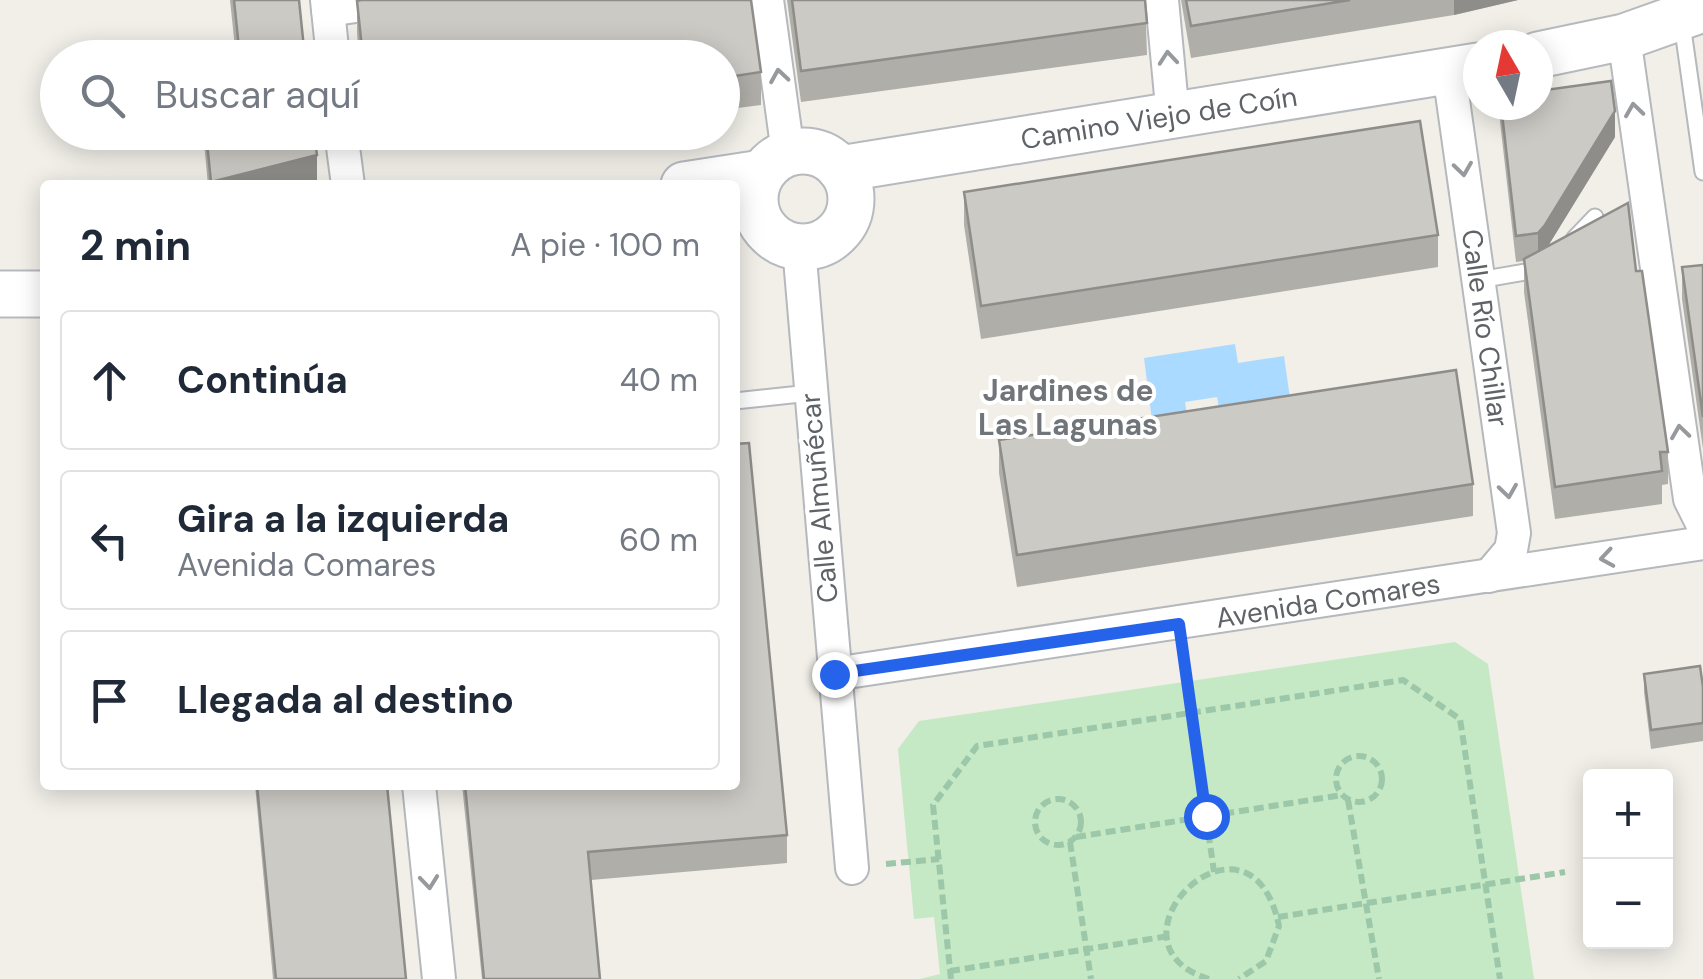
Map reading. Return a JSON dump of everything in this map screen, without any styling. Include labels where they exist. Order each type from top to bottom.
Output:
[{"type":"street","points":[[331,40],[327,5],[397,0]]},
{"type":"street","points":[[705,180],[775,163],[821,154],[840,169],[850,190],[848,216],[829,240],[799,247],[773,237],[757,216],[754,200],[775,163],[767,0]]},
{"type":"street","points":[[1162,0],[1173,117]]},
{"type":"street","points":[[1553,51],[1624,37],[1692,13]]},
{"type":"street","points":[[1624,37],[1690,500],[1703,525]]},
{"type":"street","name":"Camino Viejo de Coín","points":[[840,169],[1463,69]]},
{"type":"street","name":"Calle Río Chillar","points":[[1467,120],[1478,280],[1514,534],[1510,550],[1489,576]]},
{"type":"street","points":[[344,150],[347,180]]},
{"type":"street","name":"Calle Almuñécar","points":[[799,247],[852,868]]},
{"type":"street","points":[[0,294],[40,294]]},
{"type":"street","name":"Avenida Comares","points":[[834,674],[1703,543]]},
{"type":"street","points":[[419,790],[438,979]]},
{"type":"lane","points":[[1692,13],[1702,162]]},
{"type":"lane","points":[[1478,280],[1543,270],[1595,217]]},
{"type":"lane","points":[[740,401],[810,394]]},
{"type":"path","points":[[1179,624],[1214,872]]},
{"type":"path","points":[[1169,936],[950,975],[933,805],[977,746],[1403,680],[1460,719],[1500,979]]},
{"type":"path","points":[[1090,979],[1073,840],[1082,822],[1076,808],[1054,799],[1042,806],[1035,818],[1042,838],[1054,845],[1073,840],[1206,816],[1345,797],[1370,799],[1381,787],[1381,771],[1371,758],[1355,756],[1338,768],[1336,782],[1345,797],[1379,979]]},
{"type":"path","points":[[852,868],[939,859]]},
{"type":"path","points":[[1209,979],[1185,966],[1169,936],[1174,902],[1184,887],[1214,872],[1251,878],[1266,890],[1278,917],[1276,944],[1266,961],[1239,979]]},
{"type":"path","points":[[1278,917],[1565,872]]},
{"type":"green space","points":[[1455,642],[1488,664],[1534,979],[920,979],[940,974],[934,917],[914,919],[898,749],[919,721]]},
{"type":"water","points":[[1235,344],[1238,363],[1284,356],[1290,398],[1219,408],[1217,397],[1185,402],[1187,415],[1152,420],[1144,358]]},
{"type":"building","points":[[234,0],[299,0],[303,40],[238,40]]},
{"type":"building","points":[[751,0],[761,72],[740,75],[740,40],[361,40],[357,1]]},
{"type":"building","points":[[792,0],[1145,0],[1147,23],[801,71]]},
{"type":"building","points":[[1186,0],[1350,0],[1191,26]]},
{"type":"building","points":[[1611,81],[1615,111],[1545,225],[1538,233],[1516,236],[1503,120],[1553,120],[1553,89]]},
{"type":"building","points":[[1420,121],[1438,235],[981,306],[964,192]]},
{"type":"building","points":[[208,150],[316,150],[317,155],[211,180]]},
{"type":"building","points":[[1628,203],[1636,271],[1642,271],[1668,452],[1660,452],[1662,471],[1555,487],[1524,259]]},
{"type":"building","points":[[1703,265],[1703,417],[1682,267]]},
{"type":"building","points":[[1456,370],[1473,484],[1017,555],[999,440]]},
{"type":"building","points":[[749,443],[787,835],[588,852],[600,979],[484,979],[465,790],[740,790],[740,444]]},
{"type":"building","points":[[1700,666],[1703,723],[1651,730],[1644,674]]},
{"type":"building","points":[[257,790],[387,790],[406,979],[276,979]]},
{"type":"district","name":"Jardines de Las Lagunas","points":[[1068,407]]},
{"type":"route","points":[[834,674],[1179,624],[1206,816]]}]
